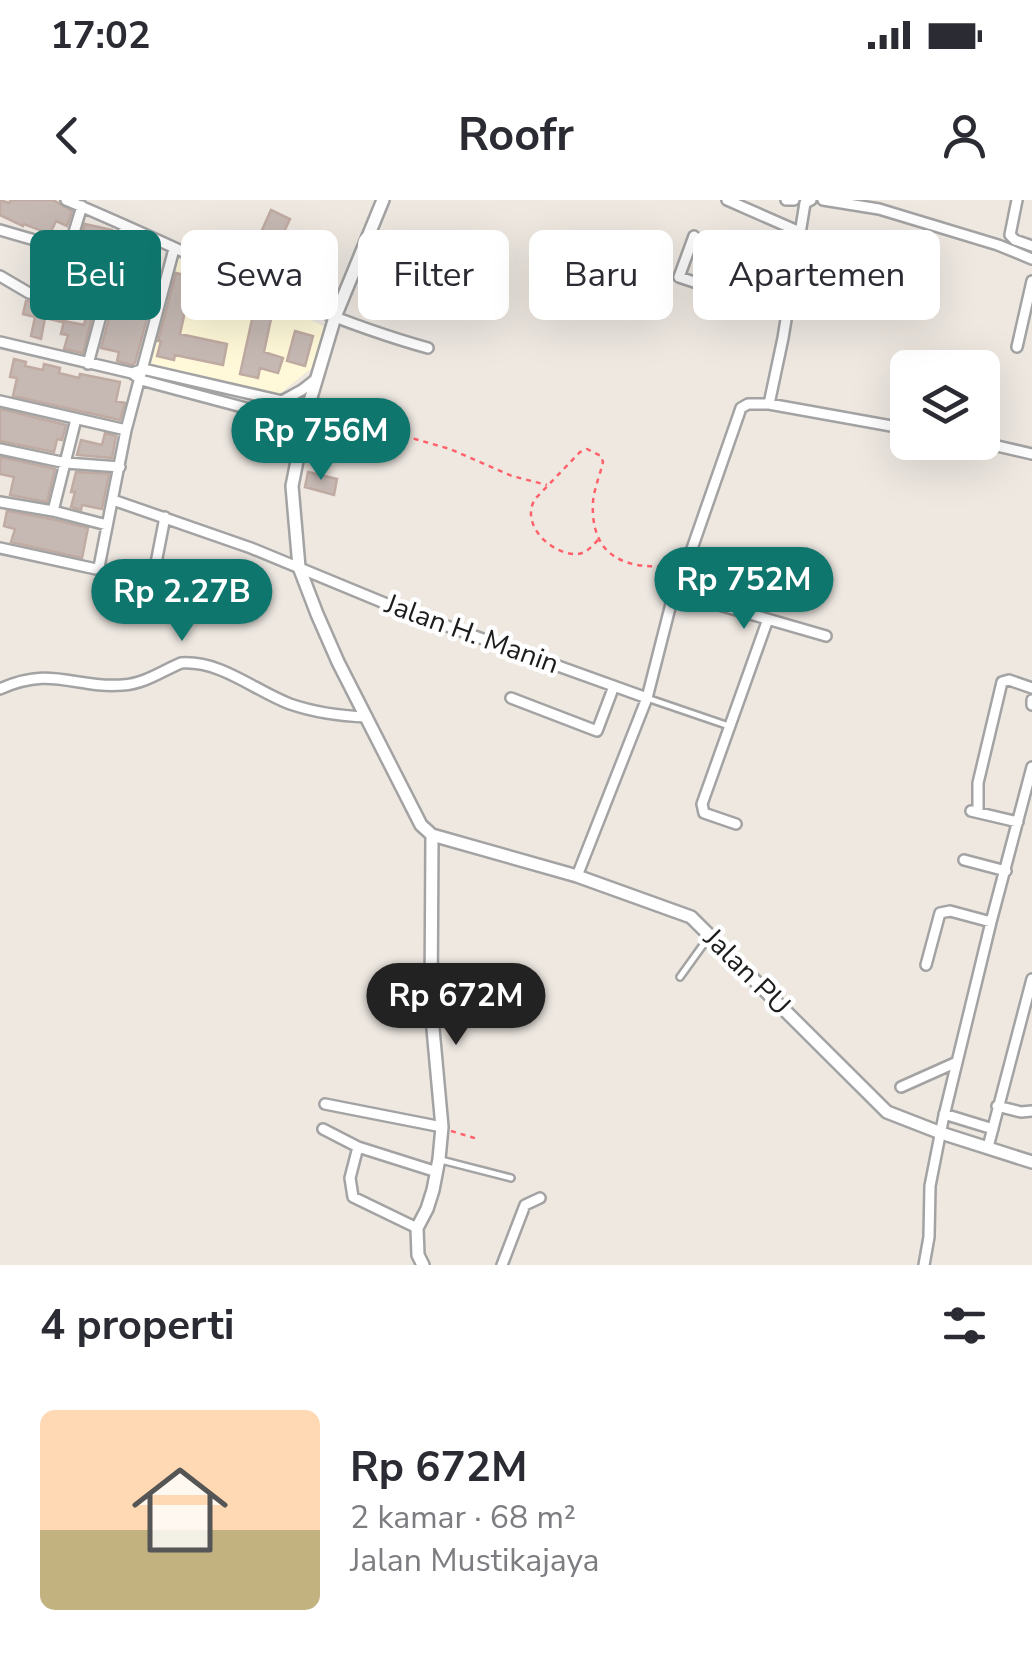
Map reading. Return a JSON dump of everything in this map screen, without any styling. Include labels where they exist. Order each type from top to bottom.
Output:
[{"type":"street","points":[[66,200],[181,252]]},
{"type":"street","points":[[338,310],[383,200]]},
{"type":"street","points":[[727,200],[795,230]]},
{"type":"street","points":[[786,200],[804,201],[800,230]]},
{"type":"street","points":[[823,200],[879,209],[998,244],[1032,259]]},
{"type":"street","points":[[1017,200],[1010,235],[1032,246]]},
{"type":"street","points":[[75,230],[82,206]]},
{"type":"street","points":[[123,230],[124,226]]},
{"type":"street","points":[[0,230],[30,239]]},
{"type":"street","points":[[693,239],[679,277],[693,282]]},
{"type":"street","points":[[0,548],[96,569],[100,566],[139,374],[174,249]]},
{"type":"street","points":[[0,276],[30,293]]},
{"type":"street","points":[[1018,347],[1032,281]]},
{"type":"street","points":[[338,318],[428,348]]},
{"type":"street","points":[[88,364],[99,320]]},
{"type":"street","points":[[334,320],[307,411],[292,486],[299,567],[338,662],[422,825],[432,835],[431,1007],[442,1126],[438,1165],[427,1209],[417,1228],[421,1260],[407,1265]]},
{"type":"street","points":[[769,404],[786,320]]},
{"type":"street","points":[[0,342],[88,364],[278,401],[302,390],[319,376]]},
{"type":"street","points":[[139,374],[276,416],[302,434]]},
{"type":"street","points":[[0,401],[126,430]]},
{"type":"street","points":[[276,416],[278,401]]},
{"type":"street","points":[[578,876],[647,698],[674,592],[741,408],[769,404],[890,426]]},
{"type":"street","points":[[54,511],[76,419]]},
{"type":"street","points":[[1000,447],[1032,454]]},
{"type":"street","points":[[0,449],[66,462],[120,467]]},
{"type":"street","name":"Jalan H. Manin","points":[[113,500],[252,548],[394,606],[647,698]]},
{"type":"street","points":[[0,502],[54,511],[106,526]]},
{"type":"street","points":[[135,616],[147,607],[165,518]]},
{"type":"street","points":[[674,592],[826,636]]},
{"type":"street","points":[[736,824],[704,812],[702,804],[768,619]]},
{"type":"street","points":[[0,690],[49,677],[128,685],[190,662],[213,668],[297,706],[334,716],[367,717]]},
{"type":"street","points":[[1018,822],[975,811],[1002,682],[1009,680],[1032,688]]},
{"type":"street","points":[[510,698],[597,731],[614,686]]},
{"type":"street","points":[[924,1265],[930,1186],[944,1114],[1032,767]]},
{"type":"street","name":"Jalan PU","points":[[432,835],[578,876],[691,916],[887,1112],[941,1134],[1032,1162]]},
{"type":"street","points":[[964,860],[1006,871]]},
{"type":"street","points":[[926,964],[940,913],[950,911],[991,922]]},
{"type":"street","points":[[988,1147],[1032,979]]},
{"type":"street","points":[[901,1086],[958,1062]]},
{"type":"street","points":[[325,1104],[442,1126]]},
{"type":"street","points":[[998,1106],[1032,1111]]},
{"type":"street","points":[[944,1114],[992,1129]]},
{"type":"street","points":[[324,1128],[358,1146],[438,1165]]},
{"type":"street","points":[[358,1146],[350,1178],[353,1197],[417,1228]]},
{"type":"street","points":[[502,1265],[525,1205],[540,1198]]},
{"type":"lane","points":[[647,698],[726,725]]},
{"type":"lane","points":[[680,977],[710,936]]},
{"type":"lane","points":[[438,1165],[510,1178]]},
{"type":"path","points":[[307,411],[327,422],[394,433],[450,449],[512,476],[549,485]]},
{"type":"path","points":[[598,540],[586,551],[571,554],[553,546],[532,526],[530,508],[587,449],[602,456],[593,502],[598,540],[608,553],[635,565],[686,563]]},
{"type":"path","points":[[442,1126],[478,1139]]},
{"type":"shaded area","points":[[178,259],[181,320],[311,320],[328,328],[317,364],[274,398],[151,363]]},
{"type":"building","points":[[0,200],[53,200],[72,211],[67,226],[56,221],[52,230],[23,226],[0,215]]},
{"type":"building","points":[[271,210],[290,219],[285,230],[262,230]]},
{"type":"building","points":[[85,224],[112,230],[83,230]]},
{"type":"building","points":[[176,273],[181,274],[180,334],[227,344],[223,365],[175,355],[174,360],[157,356]]},
{"type":"building","points":[[26,301],[30,302],[30,316],[23,314]]},
{"type":"building","points":[[34,320],[45,320],[41,339],[31,336]]},
{"type":"building","points":[[85,320],[91,320],[83,353],[64,349],[68,335],[61,334],[64,321],[84,325]]},
{"type":"building","points":[[109,320],[147,320],[132,365],[117,361],[119,352],[101,348]]},
{"type":"building","points":[[252,320],[271,320],[264,352],[283,358],[278,373],[260,368],[258,378],[240,374]]},
{"type":"building","points":[[295,331],[313,336],[305,366],[287,361]]},
{"type":"building","points":[[14,359],[43,370],[44,364],[60,368],[59,373],[79,378],[80,374],[120,382],[116,401],[125,403],[120,420],[13,396],[17,378],[10,377]]},
{"type":"building","points":[[0,409],[66,425],[62,440],[57,439],[54,452],[0,441]]},
{"type":"building","points":[[105,433],[116,436],[112,458],[77,455],[81,440],[102,445]]},
{"type":"building","points":[[0,457],[55,469],[47,502],[10,495],[14,477],[0,474]]},
{"type":"building","points":[[76,472],[109,474],[102,509],[71,507]]},
{"type":"building","points":[[308,472],[337,479],[334,495],[305,487]]},
{"type":"building","points":[[7,511],[88,528],[82,558],[11,542],[15,529],[4,526]]}]
